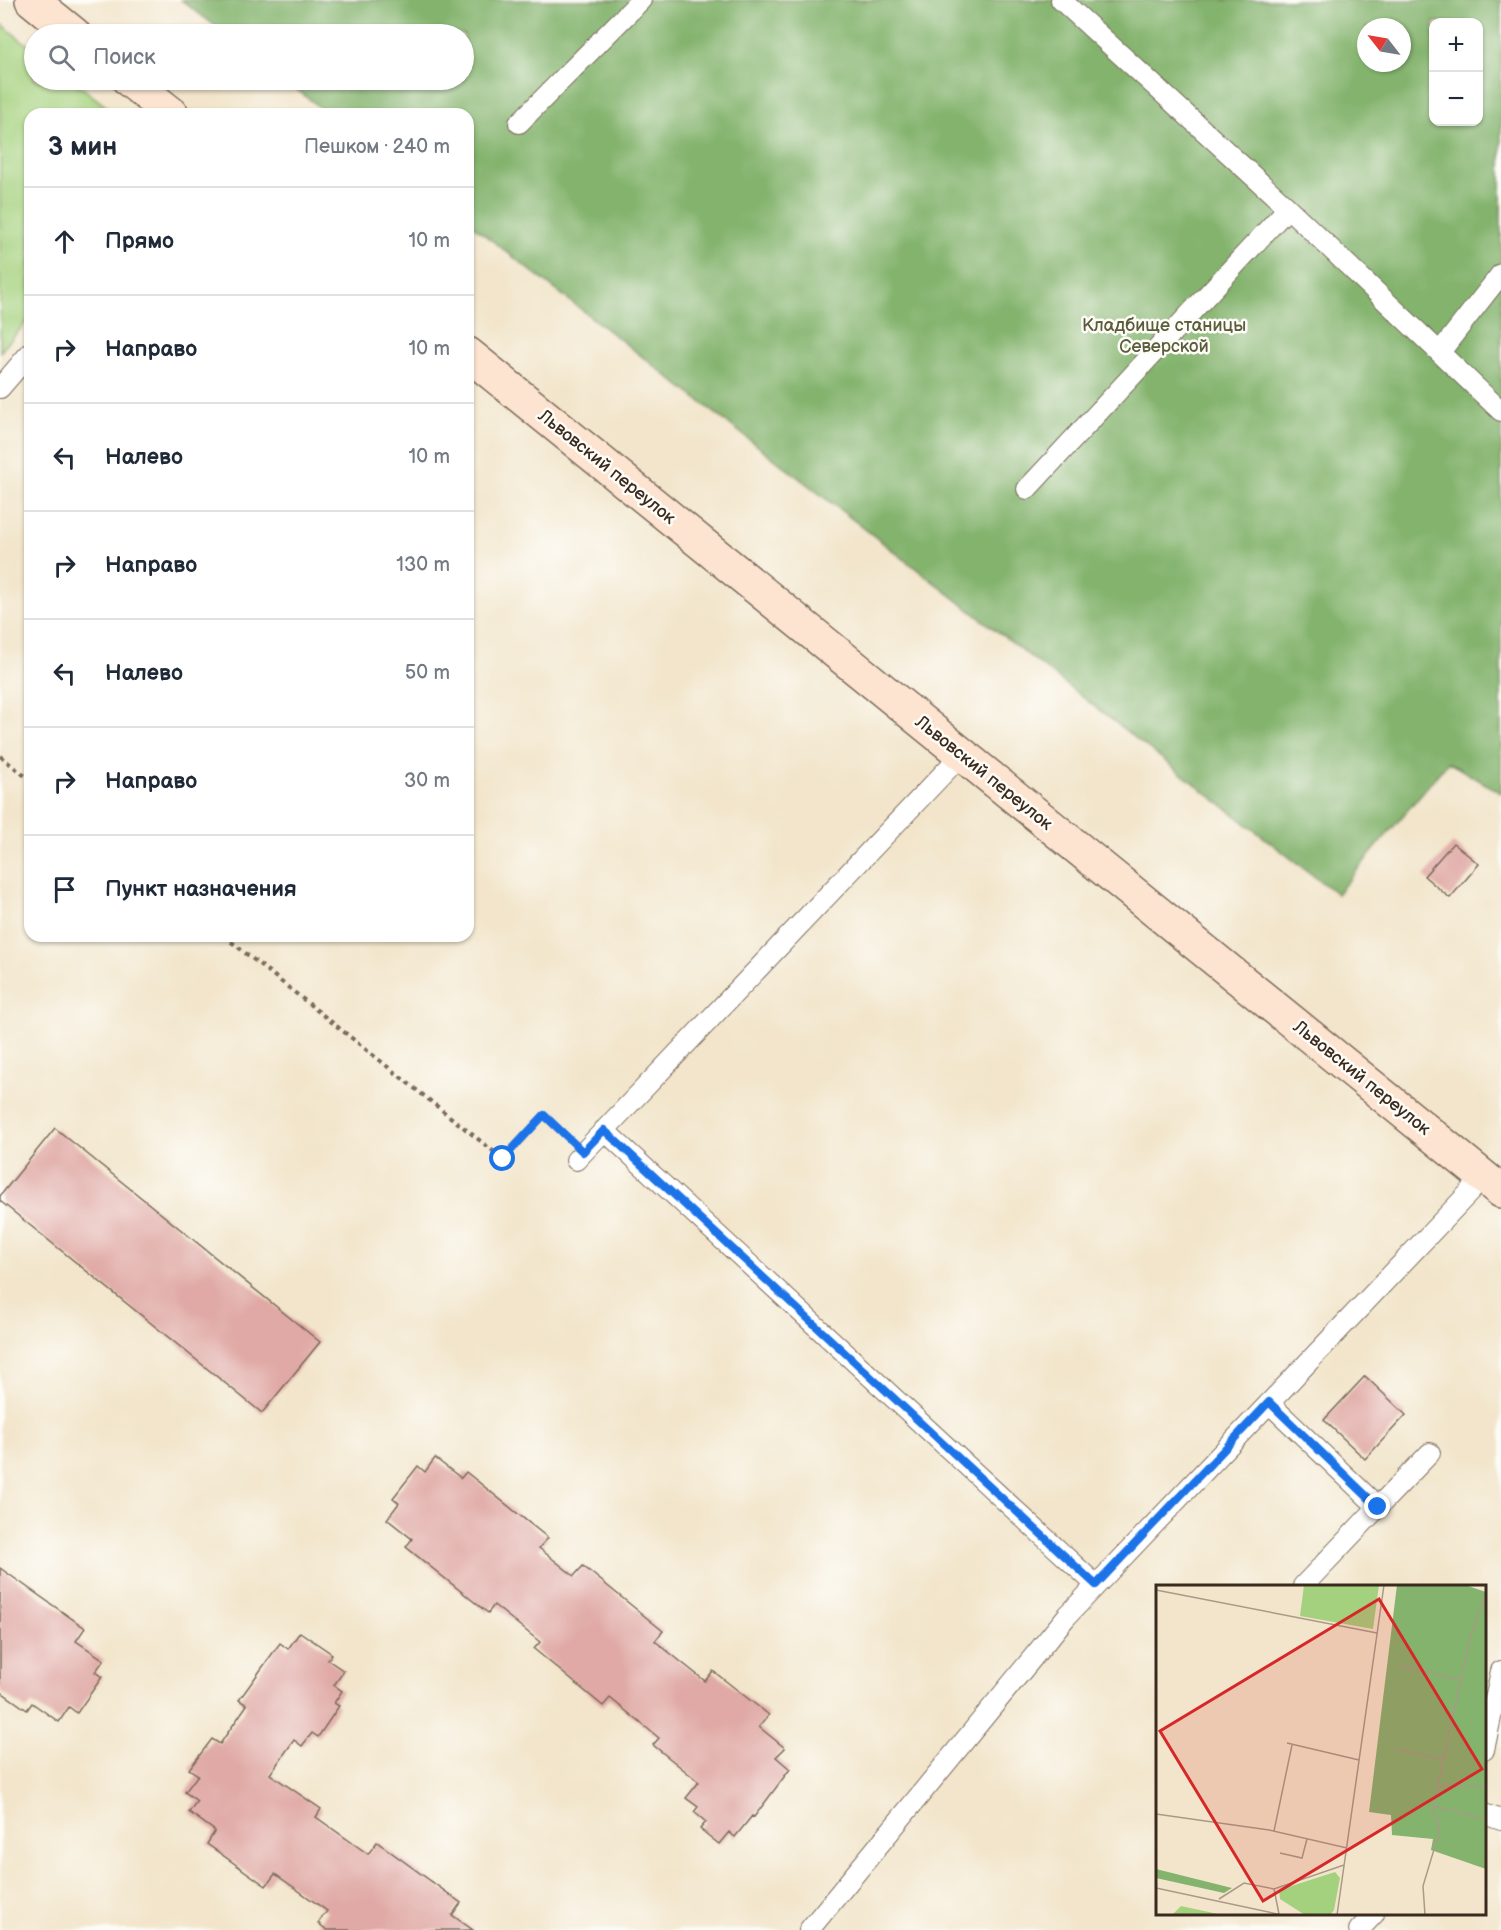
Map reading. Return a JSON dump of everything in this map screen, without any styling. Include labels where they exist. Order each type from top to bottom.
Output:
[{"type":"main road","points":[[32,0],[62,24]]},
{"type":"main road","points":[[142,90],[164,108]]},
{"type":"main road","name":"Львовский переулок","points":[[474,359],[1492,1184]]},
{"type":"lane","points":[[519,123],[641,0]]},
{"type":"lane","points":[[1061,0],[1288,208],[1501,411]]},
{"type":"lane","points":[[1027,489],[1288,208]]},
{"type":"lane","points":[[1440,352],[1501,274]]},
{"type":"lane","points":[[0,388],[24,360]]},
{"type":"lane","points":[[579,1156],[962,754]]},
{"type":"lane","points":[[604,1130],[1096,1585]]},
{"type":"lane","points":[[809,1930],[1067,1616],[1269,1402],[1492,1184]]},
{"type":"lane","points":[[1269,1402],[1378,1507]]},
{"type":"lane","points":[[1305,1585],[1430,1453]]},
{"type":"lane","points":[[1486,1745],[1501,1671]]},
{"type":"lane","points":[[1486,1814],[1501,1820]]},
{"type":"lane","points":[[1359,1930],[1373,1915]]},
{"type":"path","points":[[0,756],[24,775]]},
{"type":"path","points":[[232,942],[503,1159],[544,1115],[579,1156]]},
{"type":"green space","name":"Кладбище станицы Северской","points":[[181,0],[1501,0],[1501,793],[1448,762],[1337,894],[474,227],[474,108],[321,108],[297,90],[474,90],[474,24],[213,24]]},
{"type":"green space","points":[[0,23],[24,42],[24,90],[85,90],[108,108],[24,108],[24,325],[0,352]]},
{"type":"building","points":[[1453,843],[1479,864],[1450,898],[1424,876]]},
{"type":"building","points":[[55,1128],[320,1342],[262,1413],[0,1201],[0,1196]]},
{"type":"building","points":[[1365,1376],[1406,1415],[1365,1459],[1324,1420]]},
{"type":"building","points":[[435,1458],[461,1478],[466,1472],[548,1538],[539,1548],[574,1576],[583,1566],[663,1631],[655,1641],[705,1681],[713,1671],[769,1715],[759,1727],[785,1748],[776,1757],[790,1769],[754,1817],[752,1816],[735,1837],[729,1832],[719,1844],[700,1829],[706,1822],[694,1812],[698,1807],[686,1798],[699,1782],[653,1745],[659,1738],[610,1698],[603,1706],[534,1649],[540,1642],[494,1605],[488,1613],[406,1547],[412,1539],[387,1519],[399,1503],[393,1498],[418,1466],[425,1472]]},
{"type":"building","points":[[0,1568],[85,1628],[76,1641],[104,1660],[95,1672],[102,1677],[77,1713],[69,1707],[59,1722],[32,1703],[27,1710],[0,1691]]},
{"type":"building","points":[[300,1632],[332,1654],[328,1660],[344,1671],[334,1685],[342,1691],[334,1703],[339,1706],[318,1737],[312,1733],[302,1746],[294,1740],[270,1774],[321,1809],[316,1817],[368,1854],[377,1842],[461,1903],[452,1915],[473,1930],[327,1930],[318,1923],[327,1911],[275,1874],[266,1886],[207,1844],[215,1831],[189,1812],[197,1801],[185,1792],[198,1775],[189,1769],[212,1739],[220,1744],[247,1705],[239,1700],[280,1643],[288,1649]]},
{"type":"route","points":[[503,1159],[544,1115],[583,1152],[604,1130],[1096,1585],[1269,1402],[1378,1507]]}]
